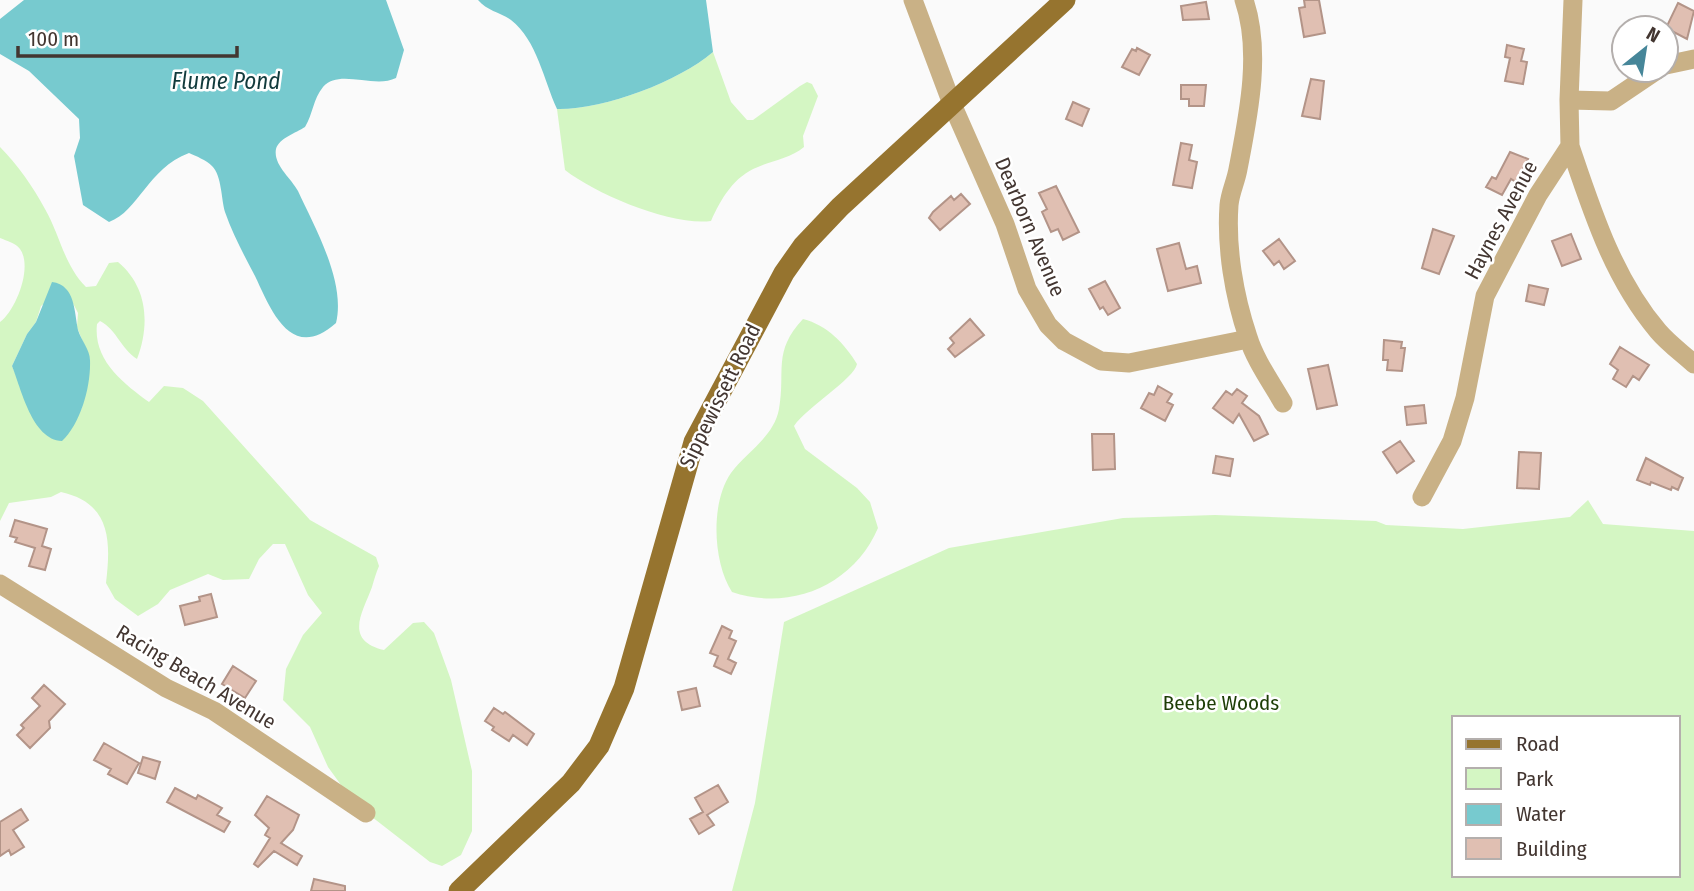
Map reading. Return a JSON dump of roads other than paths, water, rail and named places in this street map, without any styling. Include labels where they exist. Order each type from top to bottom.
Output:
[{"type":"main road","name":"Sippewissett Road","points":[[459,891],[571,783],[599,746],[624,688],[694,442],[778,282],[803,246],[832,215],[1065,0]]},
{"type":"street","name":"Dearborn Avenue","points":[[914,0],[952,104],[1006,224],[1027,289],[1048,325],[1064,341],[1101,361],[1129,363],[1248,339]]},
{"type":"street","points":[[1244,0],[1251,46],[1249,98],[1238,173],[1229,202],[1229,237],[1236,292],[1248,339],[1283,403]]},
{"type":"street","points":[[1573,0],[1570,146],[1591,209],[1619,275],[1659,331],[1694,364]]},
{"type":"street","points":[[1569,100],[1611,101],[1636,84]]},
{"type":"street","name":"Haynes Avenue","points":[[1422,497],[1452,441],[1465,398],[1485,296],[1538,195],[1570,146]]},
{"type":"street","name":"Racing Beach Avenue","points":[[0,584],[166,688],[214,711],[366,813]]},
{"type":"water","name":"Flume Pond","points":[[24,0],[386,0],[404,50],[396,78],[387,81],[338,79],[330,82],[320,92],[305,127],[284,139],[276,149],[277,160],[298,191],[333,273],[337,290],[336,323],[320,334],[307,337],[295,335],[285,327],[268,303],[232,229],[215,170],[198,157],[189,153],[175,160],[153,179],[128,209],[109,222],[83,205],[74,156],[80,138],[79,119],[29,71],[0,54],[0,19]]},
{"type":"water","points":[[478,0],[706,0],[713,52],[680,74],[639,92],[596,105],[557,109],[534,50],[520,28]]},
{"type":"water","points":[[52,282],[66,288],[70,294],[78,330],[90,360],[84,404],[75,424],[62,441],[43,432],[35,423],[12,366],[27,334],[36,322]]},
{"type":"park label","name":"Beebe Woods","points":[[1221,703]]}]
